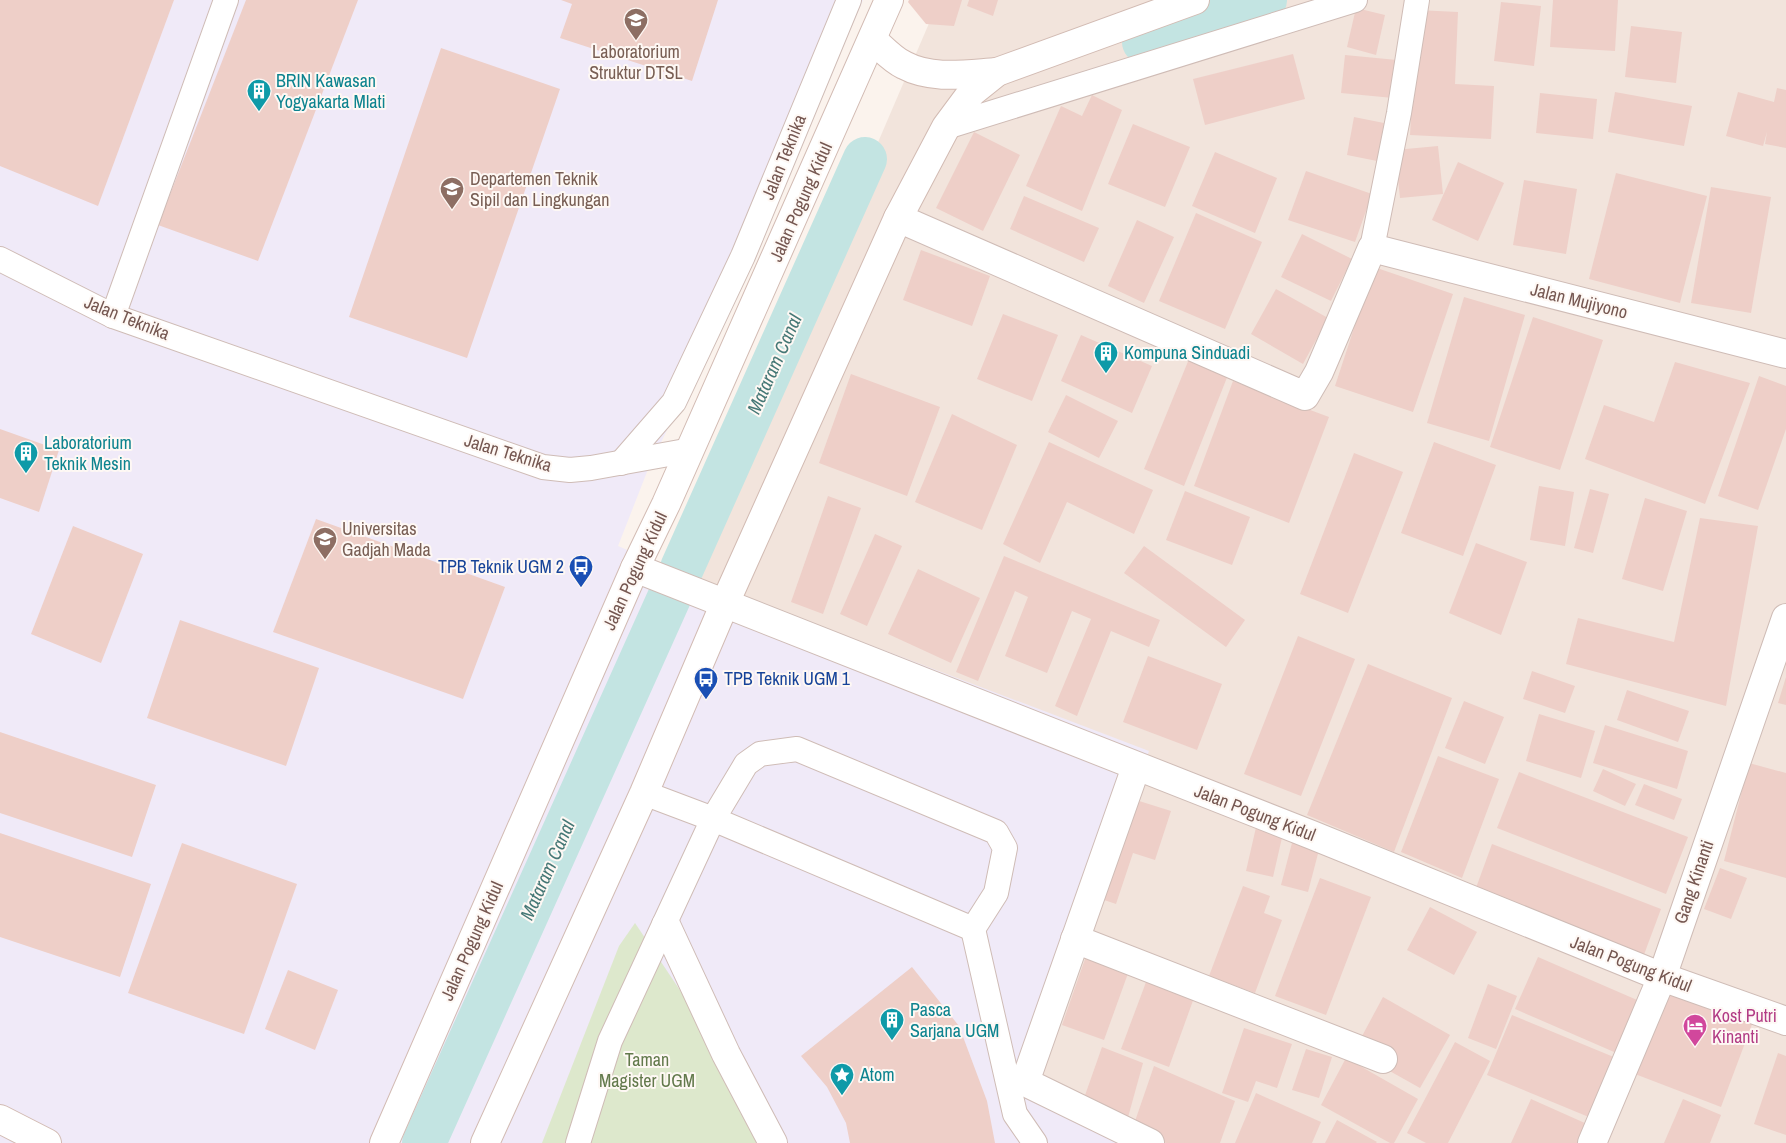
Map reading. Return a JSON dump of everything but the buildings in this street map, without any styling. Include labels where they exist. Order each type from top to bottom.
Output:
[{"type":"street","name":"Jalan Pogung Kidul","points":[[384,1143],[645,572],[691,450],[889,0]]},
{"type":"street","points":[[873,40],[902,65],[924,73],[952,75],[997,72],[1195,0]]},
{"type":"street","points":[[485,1143],[644,793],[722,602],[898,218],[946,127],[972,92],[997,72]]},
{"type":"street","points":[[898,218],[1305,396],[1319,372],[1372,248]]},
{"type":"street","name":"Jalan Mujiyono","points":[[1372,248],[1786,354]]},
{"type":"street","name":"Jalan Pogung Kidul","points":[[645,572],[1136,767],[1321,838],[1662,977],[1786,1020]]},
{"type":"street","name":"Gang Kinanti","points":[[1592,1143],[1662,977],[1786,618]]},
{"type":"street","points":[[1136,767],[1025,1082],[1150,1143]]},
{"type":"street","points":[[666,925],[726,1054],[773,1143]]},
{"type":"street","points":[[1075,939],[1384,1059]]},
{"type":"street","points":[[0,1119],[47,1143]]},
{"type":"lane","points":[[113,316],[226,0]]},
{"type":"lane","name":"Jalan Teknika","points":[[0,259],[113,316],[543,467],[570,470],[621,463],[674,402],[743,256],[849,0]]},
{"type":"lane","points":[[946,127],[1355,0]]},
{"type":"lane","points":[[1372,248],[1399,113],[1417,0]]},
{"type":"lane","points":[[621,463],[691,450]]},
{"type":"lane","points":[[578,1143],[610,1041],[666,925],[714,819],[746,764],[760,754],[796,749],[996,832],[1005,848],[996,893],[973,929],[1015,1114],[1035,1143]]},
{"type":"lane","points":[[644,793],[714,819],[973,929]]},
{"type":"shaded area","name":"Universitas Gadjah Mada","points":[[0,0],[863,0],[789,174],[647,472],[618,546],[684,574],[1149,751],[1030,1081],[1161,1143],[0,1143]]},
{"type":"shaded area","points":[[939,0],[1786,0],[1786,1143],[449,1143]]},
{"type":"green space","name":"Taman Magister UGM","points":[[635,923],[720,1050],[767,1143],[542,1143],[619,946]]},
{"type":"waterway","points":[[1144,42],[1265,0]]},
{"type":"waterway","name":"Mataram Canal","points":[[682,568],[865,159]]},
{"type":"waterway","name":"Mataram Canal","points":[[424,1143],[669,598]]},
{"type":"place","name":"Laboratorium Struktur DTSL","points":[[636,41]]},
{"type":"place","name":"BRIN Kawasan Yogyakarta Mlati","points":[[259,112]]},
{"type":"place","name":"Departemen Teknik Sipil dan Lingkungan","points":[[452,210]]},
{"type":"place","name":"Kompuna Sinduadi","points":[[1106,374]]},
{"type":"place","name":"Laboratorium Teknik Mesin","points":[[26,474]]},
{"type":"place","name":"Universitas Gadjah Mada","points":[[325,560]]},
{"type":"place","name":"TPB Teknik UGM 2","points":[[581,588]]},
{"type":"place","name":"TPB Teknik UGM 1","points":[[706,700]]},
{"type":"place","name":"Pasca Sarjana UGM","points":[[892,1041]]},
{"type":"place","name":"Kost Putri Kinanti","points":[[1695,1047]]},
{"type":"place","name":"Atom","points":[[842,1096]]}]
